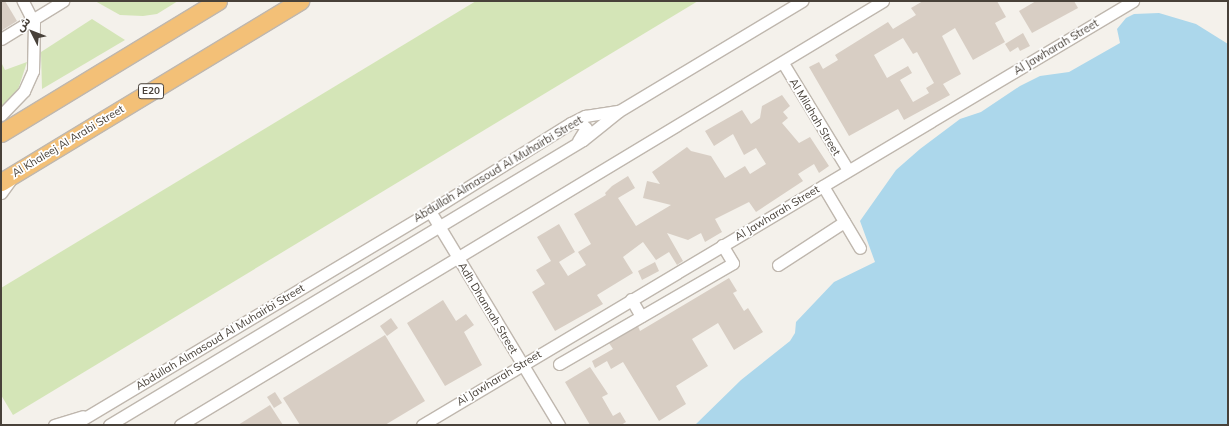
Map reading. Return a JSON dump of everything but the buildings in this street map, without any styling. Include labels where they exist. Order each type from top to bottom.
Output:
[{"type":"highway","points":[[1,133],[218,1]]},
{"type":"highway","name":"Al Khaleej Al Arabi Street","points":[[8,177],[300,1]]},
{"type":"street","points":[[1,115],[17,100],[30,82],[34,62],[33,19],[23,1]]},
{"type":"street","points":[[1,39],[63,1]]},
{"type":"street","points":[[619,111],[802,1]]},
{"type":"street","points":[[180,425],[783,63],[883,1]]},
{"type":"street","name":"Al Jawharah Street","points":[[422,425],[1132,1]]},
{"type":"street","name":"Al Milahah Street","points":[[783,63],[848,170]]},
{"type":"street","name":"Abdullah Almasoud Al Muhairbi Street","points":[[73,425],[430,210],[570,123],[585,116],[619,111]]},
{"type":"street","name":"Abdullah Almasoud Al Muhairbi Street","points":[[109,425],[439,225],[577,144],[619,111]]},
{"type":"street","points":[[570,123],[581,123],[586,128],[577,144]]},
{"type":"street","points":[[1,193],[8,177]]},
{"type":"street","points":[[823,186],[860,248]]},
{"type":"street","name":"Adh Dhannah Street","points":[[430,210],[559,425]]},
{"type":"street","points":[[778,265],[844,222]]},
{"type":"street","points":[[559,364],[733,263],[722,245]]},
{"type":"street","points":[[631,299],[641,316]]},
{"type":"street","points":[[54,425],[71,418],[88,416]]},
{"type":"green space","points":[[95,1],[178,1],[157,14],[143,16],[120,15]]},
{"type":"green space","points":[[476,1],[698,1],[13,415],[1,395],[1,288]]},
{"type":"green space","points":[[92,19],[125,40],[42,89],[41,52]]},
{"type":"green space","points":[[1,62],[5,70],[27,62],[16,96],[1,110]]},
{"type":"water","points":[[1159,13],[1196,24],[1228,44],[1228,425],[695,425],[741,380],[790,341],[795,333],[796,322],[834,282],[875,262],[860,221],[896,170],[920,149],[960,119],[981,112],[1020,86],[1040,76],[1069,72],[1120,43],[1117,29],[1126,18],[1134,14]]}]
